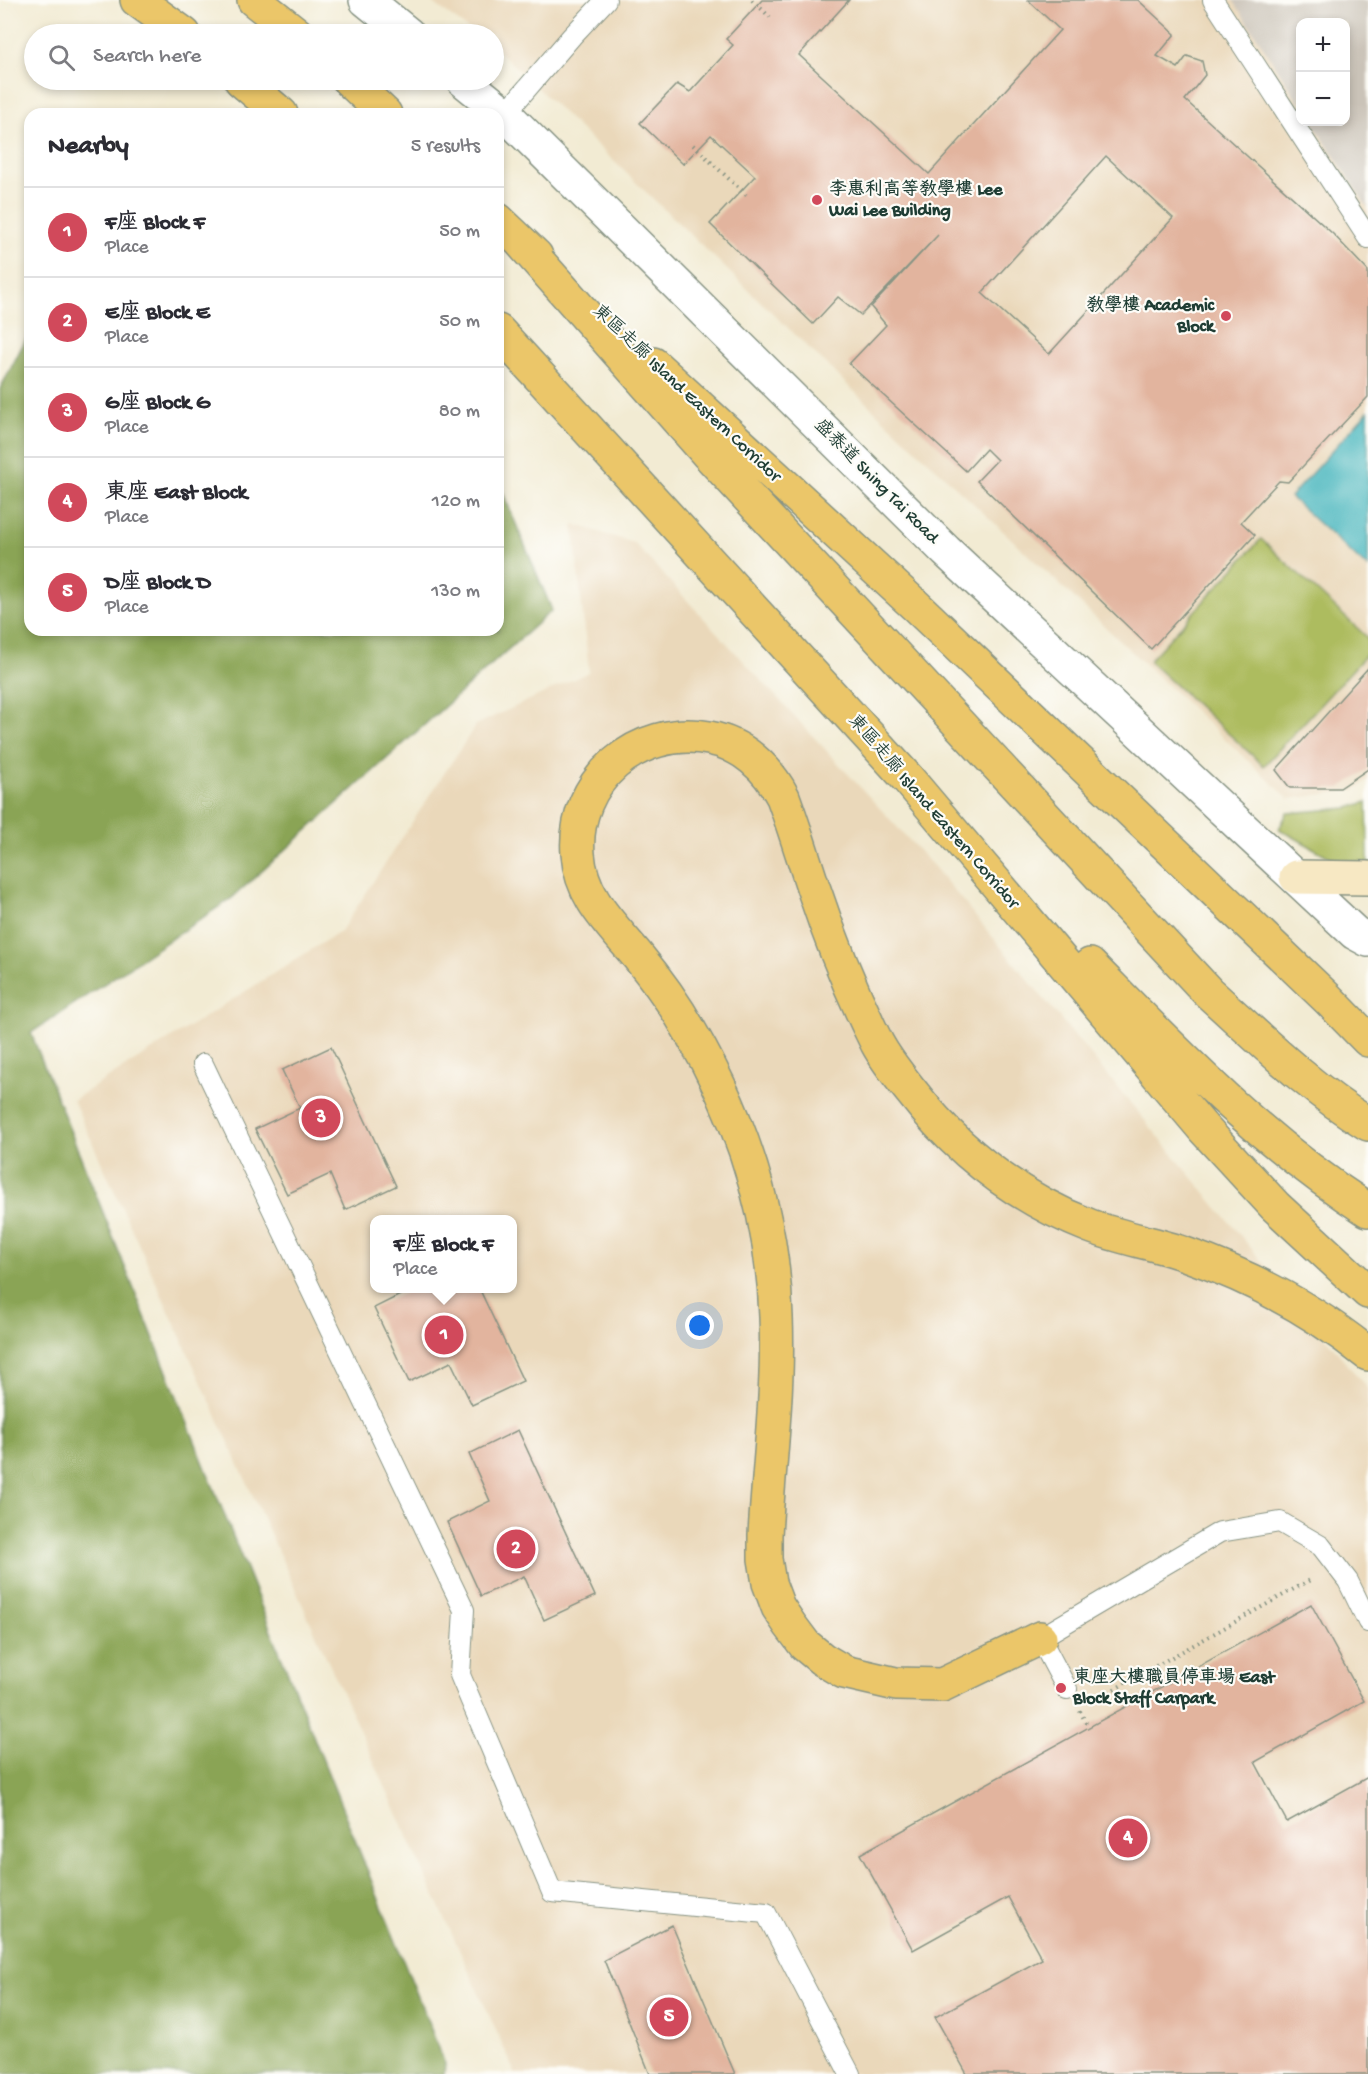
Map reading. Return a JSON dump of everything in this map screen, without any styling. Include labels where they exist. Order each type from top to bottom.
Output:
[{"type":"highway","points":[[137,0],[170,24]]},
{"type":"highway","points":[[254,0],[284,24]]},
{"type":"highway","points":[[253,90],[274,108]]},
{"type":"highway","points":[[360,90],[379,108]]},
{"type":"highway","points":[[509,231],[708,454],[1208,992],[1279,1057],[1321,1091],[1368,1124]]},
{"type":"highway","name":"東區走廊 Island Eastern Corridor","points":[[509,231],[925,615],[1319,990],[1368,1040]]},
{"type":"highway","name":"東區走廊 Island Eastern Corridor","points":[[504,338],[908,780],[1203,1128],[1275,1206],[1368,1293]]},
{"type":"highway","points":[[1040,1638],[942,1685],[896,1684],[844,1672],[822,1659],[805,1645],[778,1607],[769,1583],[765,1551],[776,1316],[768,1234],[742,1137],[711,1070],[689,1029],[662,988],[637,955],[605,920],[584,886],[579,868],[577,834],[582,812],[590,793],[604,772],[638,747],[657,739],[710,738],[748,755],[769,774],[783,797],[826,921],[878,1044],[908,1087],[951,1137],[992,1173],[1030,1197],[1088,1225],[1183,1253],[1253,1282],[1309,1312],[1368,1354]]},
{"type":"highway","points":[[908,780],[1212,1088],[1261,1132],[1341,1193],[1368,1210]]},
{"type":"street","points":[[366,0],[396,24]]},
{"type":"street","name":"盛泰道 Shing Tai Road","points":[[475,90],[497,108]]},
{"type":"street","name":"盛泰道 Shing Tai Road","points":[[505,114],[946,551],[1355,933],[1368,940]]},
{"type":"street","points":[[1296,877],[1368,878]]},
{"type":"street","name":"盛泰道 Shing Tai Road","points":[[1296,877],[1368,911]]},
{"type":"lane","points":[[505,114],[606,0]]},
{"type":"lane","points":[[1213,0],[1368,238]]},
{"type":"lane","points":[[203,1064],[464,1610],[460,1675],[552,1892],[766,1913],[850,2074]]},
{"type":"lane","points":[[1067,1689],[1040,1638],[1220,1532],[1280,1522],[1321,1546],[1348,1581],[1368,1622]]},
{"type":"path","points":[[752,0],[770,17]]},
{"type":"path","points":[[693,145],[746,195]]},
{"type":"path","points":[[1089,1703],[1314,1578]]},
{"type":"path","points":[[1079,1709],[1088,1727]]},
{"type":"shaded area","points":[[429,0],[1234,0],[1296,98],[1296,126],[1315,126],[1368,209],[1368,780],[1355,790],[1289,799],[879,415],[504,56],[504,24],[461,24]]},
{"type":"shaded area","points":[[1233,0],[1368,0],[1368,208],[1315,126],[1350,126],[1350,18],[1296,18],[1296,98]]},
{"type":"shaded area","points":[[573,524],[634,543],[936,869],[1368,1389],[1368,2074],[514,2074],[73,1100],[341,931],[476,725],[589,672]]},
{"type":"green space","points":[[24,343],[24,636],[504,636],[504,495],[552,610],[232,898],[31,1033],[445,2064],[444,2074],[0,2074],[0,389]]},
{"type":"green space","points":[[1261,539],[1368,638],[1368,653],[1264,766],[1149,661]]},
{"type":"green space","points":[[1367,802],[1368,863],[1338,862],[1279,829],[1287,813],[1348,808]]},
{"type":"water","points":[[1368,411],[1368,568],[1290,497]]},
{"type":"building","name":"教學樓 Academic Block","points":[[762,0],[849,0],[799,55],[929,174],[1060,30],[1028,0],[1138,0],[1175,34],[1157,56],[1178,68],[1187,56],[1202,61],[1205,75],[1185,100],[1333,234],[1368,271],[1368,397],[1288,482],[1279,481],[1241,522],[1255,535],[1151,649],[977,481],[997,460],[986,449],[966,471],[849,364],[886,325],[871,307],[938,235],[861,315],[838,297],[813,324],[710,224],[755,176],[711,135],[683,164],[640,123],[677,84],[690,92],[733,45],[726,39]],"holes":[[[1106,156],[1173,218],[1049,354],[982,293]]]},
{"type":"building","points":[[1368,668],[1368,769],[1340,788],[1290,788],[1276,770]]},
{"type":"building","points":[[331,1047],[396,1186],[345,1210],[330,1174],[287,1194],[255,1129],[300,1108],[282,1070]]},
{"type":"building","points":[[404,1293],[481,1293],[523,1381],[472,1405],[451,1362],[409,1382],[374,1308]]},
{"type":"building","points":[[518,1430],[595,1596],[544,1620],[524,1576],[481,1596],[447,1522],[490,1501],[469,1454]]},
{"type":"building","points":[[1311,1604],[1364,1701],[1255,1762],[1287,1822],[1368,1777],[1368,2074],[967,2074],[935,2017],[1042,1959],[1008,1897],[913,1950],[860,1854]]},
{"type":"building","points":[[672,1925],[735,2074],[650,2074],[604,1960]]},
{"type":"place","name":"李惠利高等教學樓 Lee Wai Lee Building","points":[[817,200]]},
{"type":"place","name":"教學樓 Academic Block","points":[[1226,316]]},
{"type":"place","name":"G座 Block G","points":[[321,1118]]},
{"type":"place","name":"F座 Block F","points":[[444,1335]]},
{"type":"place","name":"E座 Block E","points":[[516,1549]]},
{"type":"place","name":"東座大樓職員停車場 East Block Staff Carpark","points":[[1061,1688]]},
{"type":"place","name":"東座 East Block","points":[[1128,1838]]},
{"type":"place","name":"D座 Block D","points":[[669,2017]]}]
